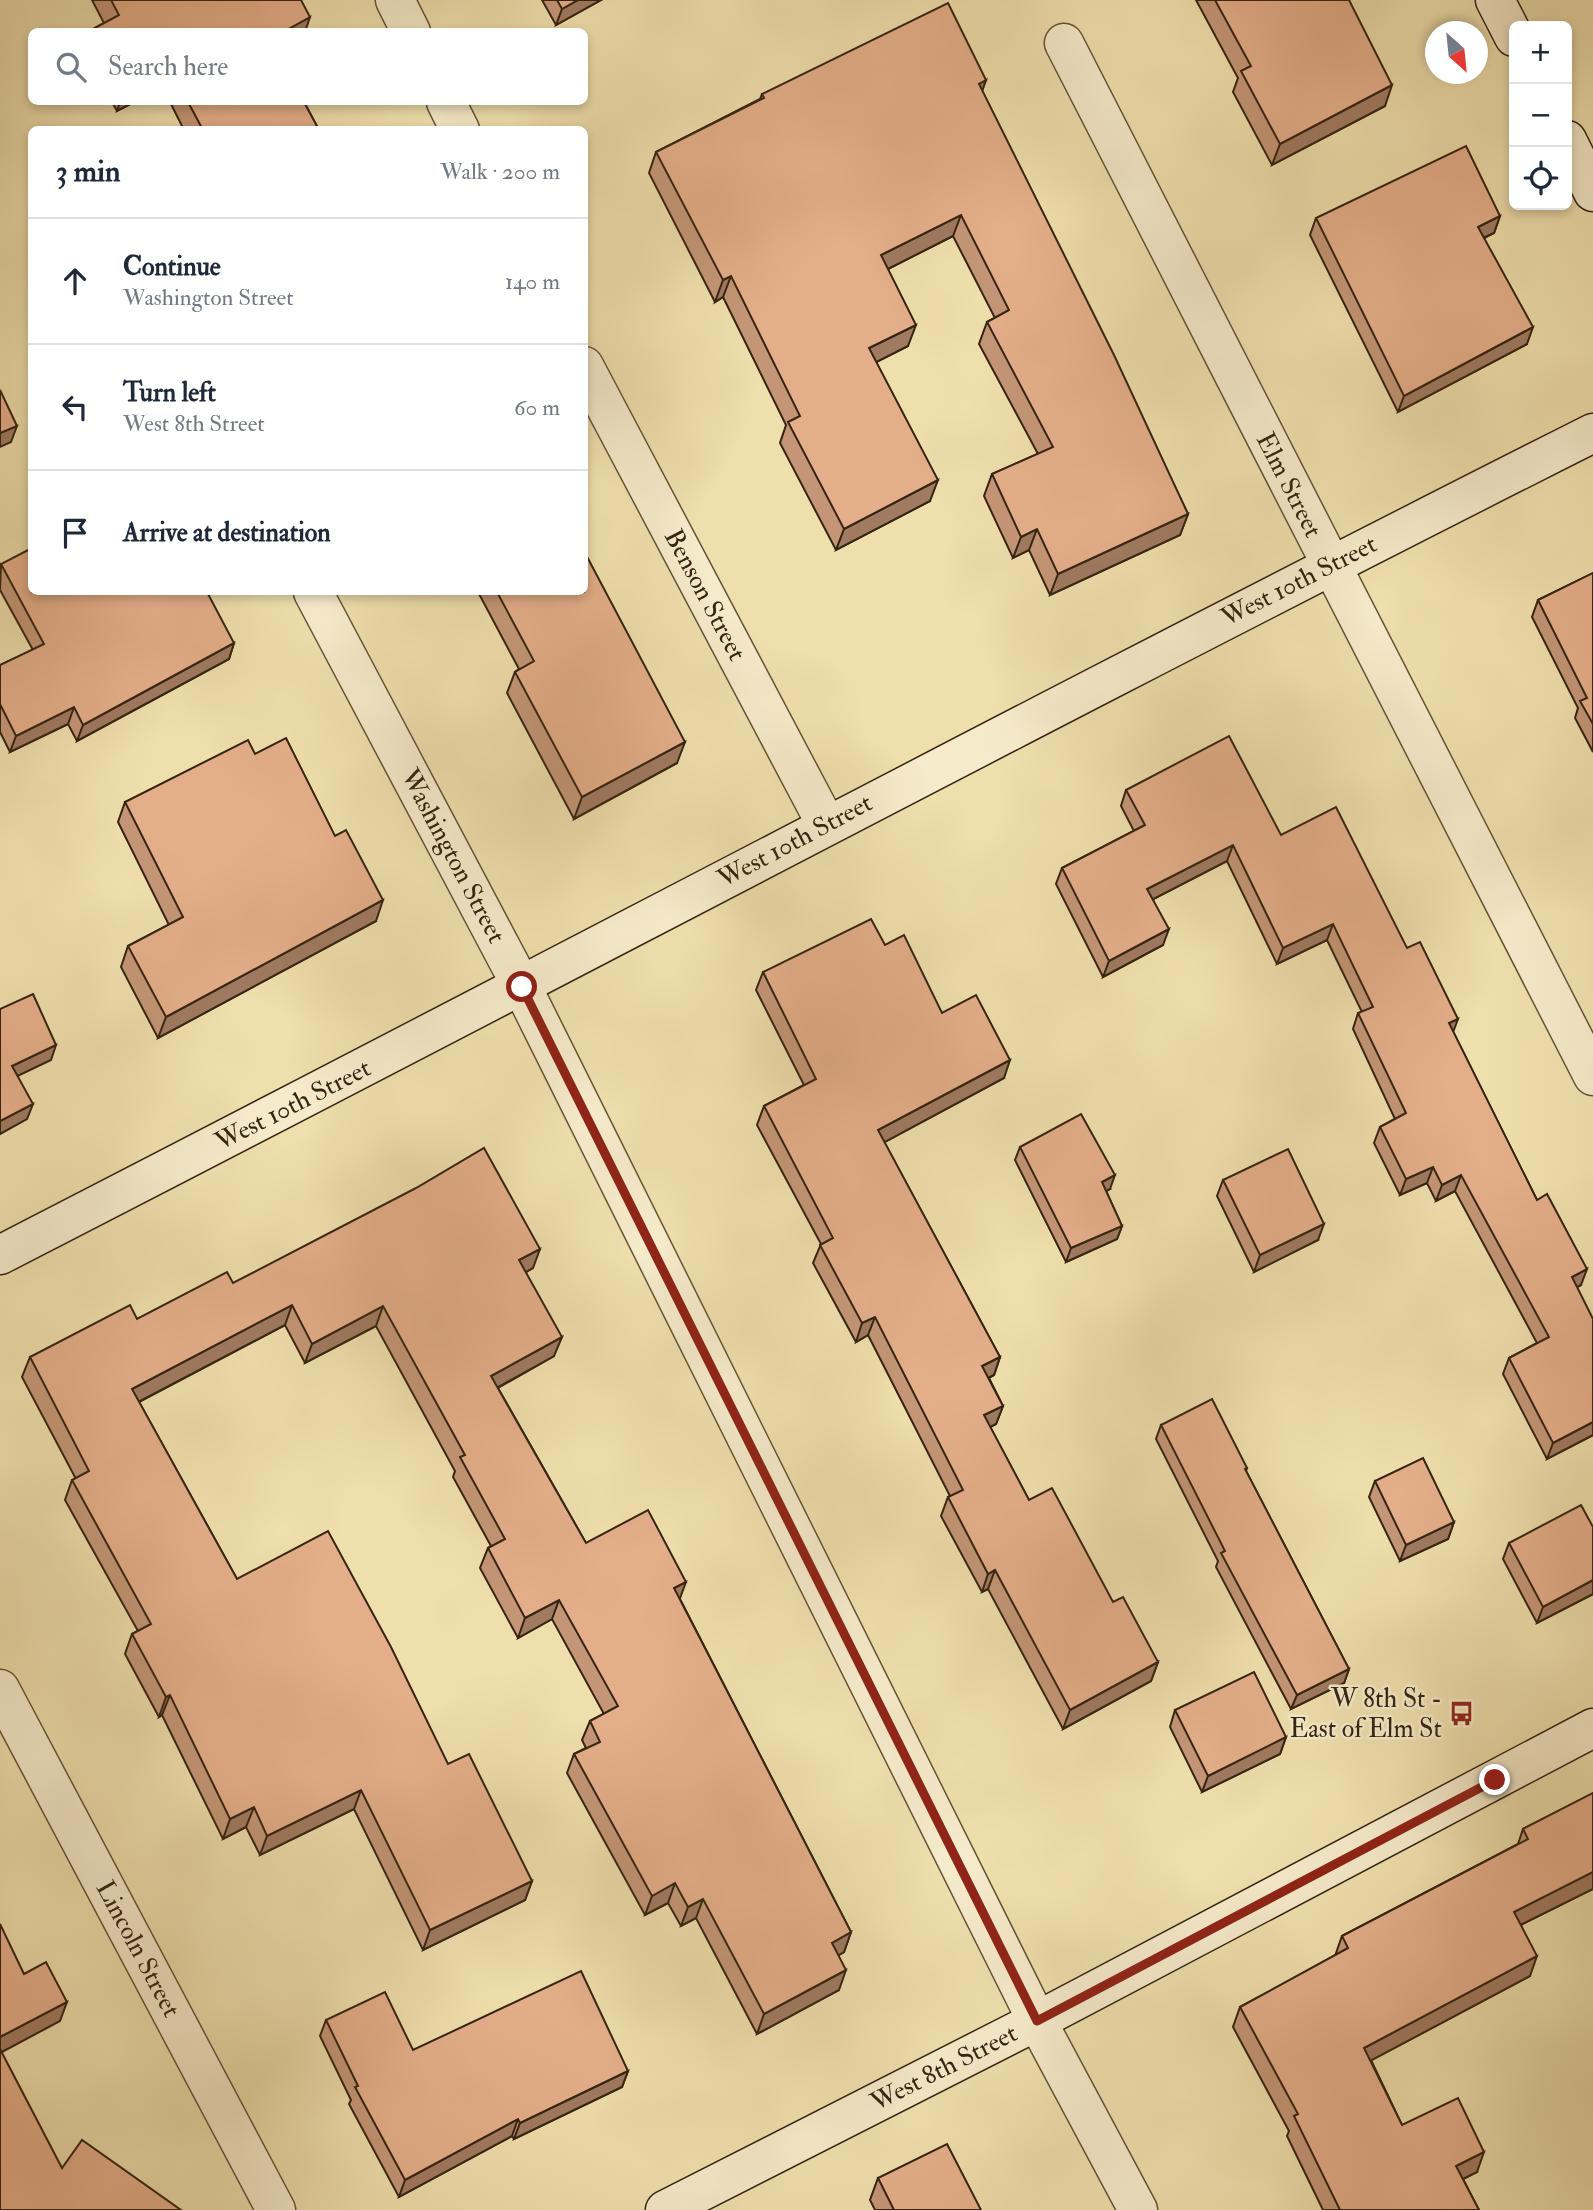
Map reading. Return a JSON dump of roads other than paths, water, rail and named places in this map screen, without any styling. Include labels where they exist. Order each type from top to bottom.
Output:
[{"type":"street","points":[[395,0],[409,28]]},
{"type":"street","points":[[1495,0],[1509,27]]},
{"type":"street","name":"Elm Street","points":[[1064,43],[1593,1076]]},
{"type":"street","points":[[448,105],[458,126]]},
{"type":"street","points":[[1570,147],[1593,192]]},
{"type":"street","name":"Benson Street","points":[[588,374],[826,824]]},
{"type":"street","name":"West 10th Street","points":[[0,1255],[522,987],[826,824],[1329,565],[1593,433]]},
{"type":"street","name":"Washington Street","points":[[315,595],[522,987],[1037,2021],[1138,2210]]},
{"type":"street","name":"Lincoln Street","points":[[0,1689],[276,2210]]},
{"type":"street","name":"West 8th Street","points":[[665,2210],[1037,2021],[1593,1728]]},
{"type":"place","name":"W 8th St - East of Elm St","points":[[1462,1714]]}]
